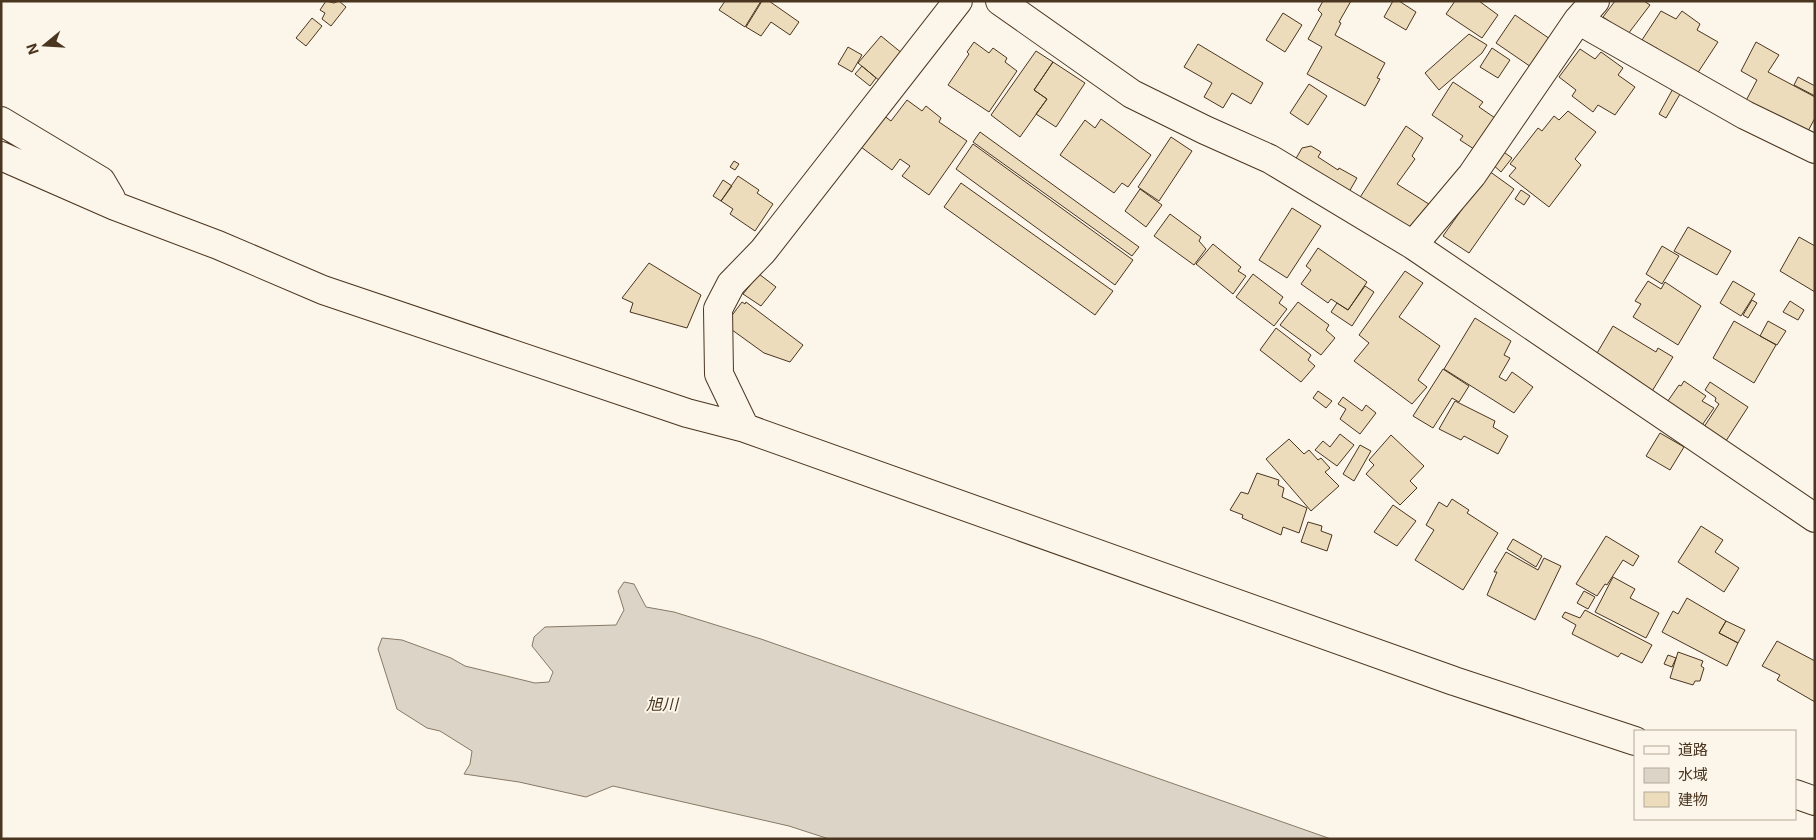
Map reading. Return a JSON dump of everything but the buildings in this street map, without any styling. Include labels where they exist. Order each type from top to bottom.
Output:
[{"type":"street","points":[[744,428],[719,374],[718,309],[731,284],[763,251],[958,1]]},
{"type":"street","points":[[1000,1],[1132,94],[1270,159],[1413,245],[1815,518]]},
{"type":"street","points":[[1413,245],[1472,175],[1587,11],[1745,115],[1815,149]]},
{"type":"street","points":[[1,121],[101,181],[115,206]]},
{"type":"street","points":[[1,156],[115,206],[218,245],[323,290],[687,414],[744,428],[1454,681],[1634,741]]},
{"type":"street","points":[[1796,794],[1815,801]]},
{"type":"water","name":"旭川","points":[[624,582],[634,584],[646,607],[674,612],[761,639],[1331,839],[829,839],[789,826],[613,786],[586,797],[519,782],[464,774],[470,764],[472,751],[440,731],[427,728],[397,709],[378,649],[382,638],[402,640],[451,658],[465,666],[535,683],[549,682],[553,672],[532,646],[534,637],[545,627],[616,625],[624,610],[618,591]]}]
